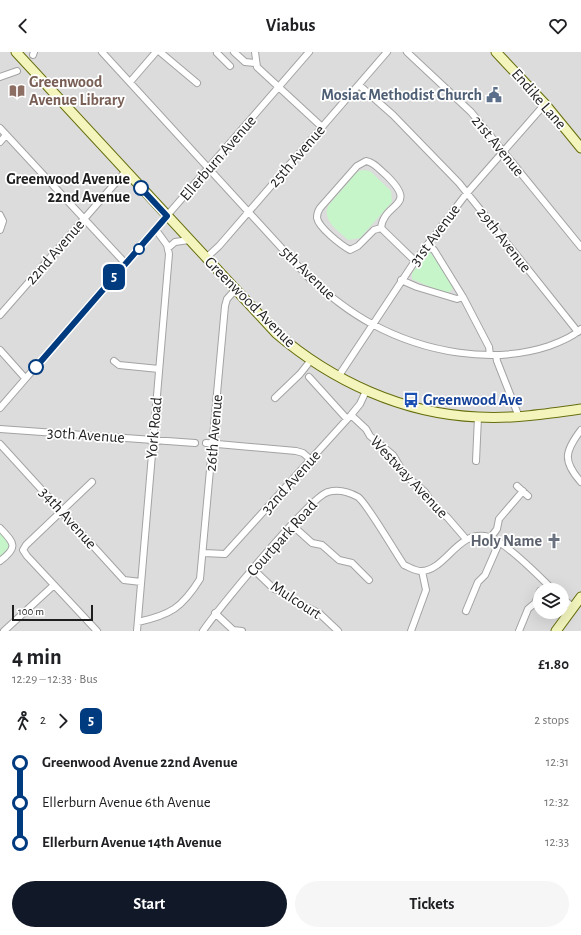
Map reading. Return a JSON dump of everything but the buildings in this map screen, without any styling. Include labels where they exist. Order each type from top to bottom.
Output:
[{"type":"street","name":"Greenwood Avenue","points":[[16,52],[276,333],[311,360],[338,377],[366,391],[416,408],[452,415],[478,417],[519,417],[581,409]]},
{"type":"street","name":"5th Avenue","points":[[102,52],[310,279],[342,305],[372,324],[405,338],[440,348],[493,355],[529,352],[556,343],[579,331]]},
{"type":"street","points":[[130,82],[156,52]]},
{"type":"street","points":[[160,52],[197,83]]},
{"type":"street","points":[[227,52],[220,55],[230,66]]},
{"type":"street","points":[[234,52],[245,62],[255,63]]},
{"type":"street","points":[[256,52],[255,63],[260,71],[322,127]]},
{"type":"street","name":"Ellerburn Avenue","points":[[0,408],[309,52]]},
{"type":"street","name":"25th Avenue","points":[[206,258],[219,246],[387,52]]},
{"type":"street","name":"21st Avenue","points":[[407,52],[470,112],[581,247]]},
{"type":"street","name":"Endike Lane","points":[[496,52],[545,104],[581,148]]},
{"type":"street","points":[[0,77],[17,71]]},
{"type":"street","name":"29th Avenue","points":[[359,85],[393,115],[467,193],[579,331]]},
{"type":"street","name":"31st Avenue","points":[[338,377],[415,261],[467,193],[502,151],[545,104]]},
{"type":"street","points":[[0,128],[126,264]]},
{"type":"street","points":[[0,142],[6,135]]},
{"type":"street","points":[[366,161],[384,174],[397,187],[401,194],[399,202],[382,221],[381,228],[374,230],[358,246],[350,250],[341,245],[319,223],[317,216],[320,208],[349,175],[360,164],[366,161]]},
{"type":"street","name":"22nd Avenue","points":[[0,315],[126,171]]},
{"type":"street","points":[[0,215],[3,221],[0,230]]},
{"type":"street","points":[[381,228],[415,261]]},
{"type":"street","points":[[156,230],[163,238],[168,248],[175,242],[189,240]]},
{"type":"street","points":[[427,246],[434,250],[463,297],[497,361],[519,417]]},
{"type":"street","name":"York Road","points":[[137,631],[154,439],[168,248]]},
{"type":"street","points":[[402,280],[417,287],[457,299],[463,297]]},
{"type":"street","name":"26th Avenue","points":[[138,622],[159,618],[170,613],[183,602],[200,579],[204,553],[210,444],[225,306],[227,299],[235,290]]},
{"type":"street","points":[[0,350],[25,378]]},
{"type":"street","points":[[275,398],[300,374],[311,360]]},
{"type":"street","points":[[114,361],[119,365],[159,369]]},
{"type":"street","points":[[313,379],[349,417]]},
{"type":"street","name":"32nd Avenue","points":[[204,553],[225,554],[349,417],[360,404],[366,391]]},
{"type":"street","name":"Westway Avenue","points":[[349,417],[366,429],[370,436],[393,455],[405,476],[425,492],[436,508],[466,539]]},
{"type":"street","points":[[476,461],[478,417]]},
{"type":"street","name":"30th Avenue","points":[[0,429],[195,443]]},
{"type":"street","points":[[581,430],[571,444],[567,455],[568,464],[581,482]]},
{"type":"street","name":"34th Avenue","points":[[0,444],[124,580],[141,582]]},
{"type":"street","points":[[210,444],[296,451],[303,453],[311,460]]},
{"type":"street","points":[[92,482],[26,545],[23,550],[97,631]]},
{"type":"street","points":[[491,537],[496,529],[499,519],[525,494],[518,486]]},
{"type":"street","name":"Courtpark Road","points":[[203,631],[215,613],[292,525],[319,497],[328,492],[344,491],[359,498],[404,565],[422,571]]},
{"type":"street","points":[[292,525],[312,543],[322,545],[340,560],[352,563],[369,580]]},
{"type":"street","points":[[0,528],[12,540],[14,545],[12,550],[0,561]]},
{"type":"street","points":[[411,631],[426,590],[422,571],[431,568],[466,539],[478,535],[491,537],[529,566],[544,581]]},
{"type":"street","points":[[466,611],[478,582],[485,575],[499,543]]},
{"type":"street","name":"Mulcourt","points":[[254,569],[274,589],[281,590],[294,601],[319,613],[338,631]]},
{"type":"street","points":[[4,631],[54,585]]},
{"type":"street","points":[[556,631],[581,597]]},
{"type":"street","points":[[519,631],[528,608],[533,604]]},
{"type":"street","points":[[569,604],[573,607]]},
{"type":"street","points":[[215,613],[234,630],[242,631]]},
{"type":"shaded area","points":[[0,52],[581,52],[581,631],[0,631]]},
{"type":"green space","points":[[363,170],[370,171],[391,191],[392,202],[360,238],[348,240],[329,221],[327,216],[328,206],[357,172]]},
{"type":"green space","points":[[429,252],[443,268],[450,279],[453,287],[452,290],[446,294],[412,279],[412,273]]},
{"type":"green space","points":[[0,533],[10,544],[10,549],[0,558]]},
{"type":"bus line","name":"5","points":[[36,367],[167,216],[141,188]]},
{"type":"place","name":"Greenwood Avenue Library","points":[[17,91]]},
{"type":"place","name":"Mosiac Methodist Church","points":[[494,95]]},
{"type":"place","name":"Greenwood Avenue 22nd Avenue","points":[[141,188]]},
{"type":"place","name":"Greenwood Ave","points":[[411,400]]},
{"type":"place","name":"Holy Name","points":[[554,541]]}]
